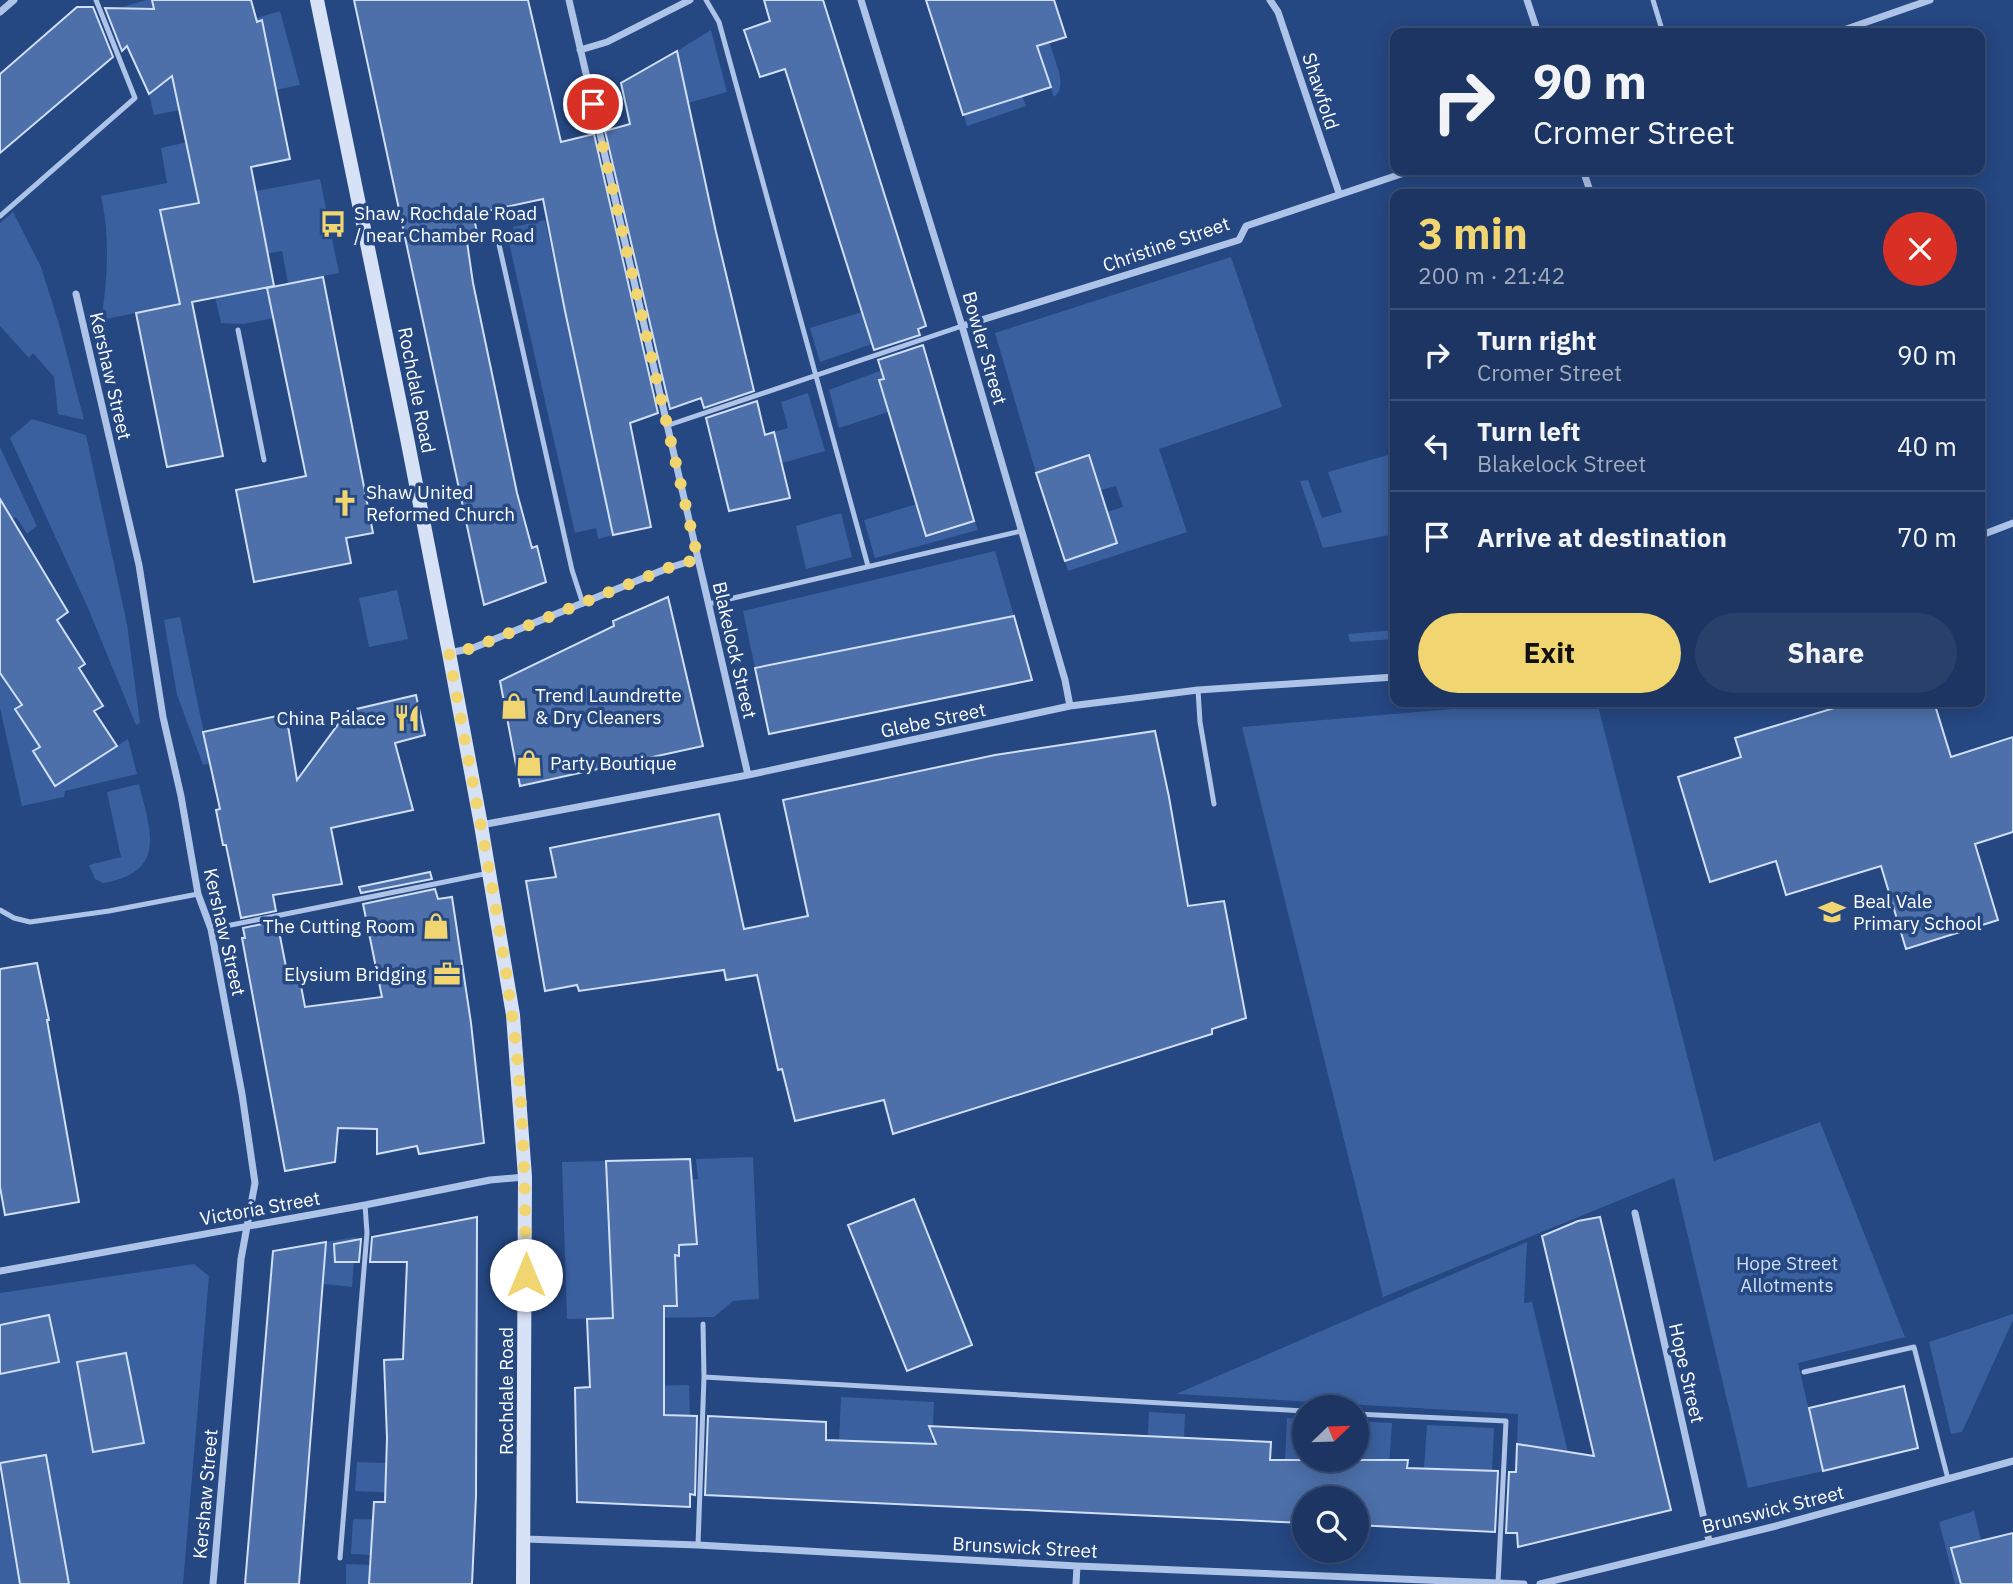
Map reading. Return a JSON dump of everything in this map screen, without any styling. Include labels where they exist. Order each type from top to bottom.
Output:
[{"type":"main road","name":"Rochdale Road","points":[[317,0],[449,653],[513,1015],[525,1177],[523,1584]]},
{"type":"street","name":"Blakelock Street","points":[[569,0],[748,775]]},
{"type":"street","points":[[580,50],[607,42],[690,0]]},
{"type":"street","name":"Bowler Street","points":[[861,0],[962,326],[1065,680],[1070,706]]},
{"type":"street","name":"Shawfold","points":[[1270,0],[1278,12],[1339,193]]},
{"type":"street","points":[[1527,0],[1536,28]]},
{"type":"street","points":[[1849,28],[1930,0]]},
{"type":"street","points":[[0,12],[11,1]]},
{"type":"street","name":"Christine Street","points":[[962,326],[1239,240],[1246,226],[1397,175]]},
{"type":"street","name":"Kershaw Street","points":[[76,294],[139,565],[163,717],[181,796],[198,894],[211,929],[242,1094],[255,1183],[241,1259],[213,1584]]},
{"type":"street","points":[[1985,534],[2013,523]]},
{"type":"street","points":[[449,653],[473,648],[668,568],[698,559]]},
{"type":"street","name":"Glebe Street","points":[[481,825],[748,775],[1070,706],[1198,690],[1390,677]]},
{"type":"street","name":"Victoria Street","points":[[0,1271],[490,1180],[525,1177]]},
{"type":"street","name":"Hope Street","points":[[1635,1213],[1709,1541]]},
{"type":"street","name":"Brunswick Street","points":[[1540,1584],[1776,1525],[2013,1461]]},
{"type":"street","name":"Brunswick Street","points":[[525,1539],[698,1545],[1077,1566],[1524,1584]]},
{"type":"street","points":[[1076,1584],[1077,1566]]},
{"type":"lane","points":[[0,216],[135,98],[96,0]]},
{"type":"lane","points":[[706,0],[719,22],[868,566]]},
{"type":"lane","points":[[1653,0],[1661,28]]},
{"type":"lane","points":[[498,240],[572,570],[583,604]]},
{"type":"lane","points":[[666,426],[962,326]]},
{"type":"lane","points":[[238,330],[264,460]]},
{"type":"lane","points":[[708,604],[1021,531]]},
{"type":"lane","points":[[1198,690],[1200,722],[1214,804]]},
{"type":"lane","points":[[211,929],[489,873]]},
{"type":"lane","points":[[0,910],[14,918],[30,922],[80,916],[198,894]]},
{"type":"lane","points":[[340,1558],[368,1233],[365,1205]]},
{"type":"lane","points":[[698,1545],[704,1377],[703,1324]]},
{"type":"lane","points":[[1804,1371],[1914,1347],[1948,1479]]},
{"type":"lane","points":[[704,1377],[1292,1410]]},
{"type":"lane","points":[[1369,1414],[1506,1421],[1498,1583]]},
{"type":"green space","points":[[152,0],[163,39],[255,12],[257,18],[280,11],[300,85],[276,90],[261,21],[242,26],[206,105],[154,115],[149,94],[175,73],[116,9]]},
{"type":"green space","points":[[990,22],[1050,42],[1059,71],[1059,92],[1054,97],[1048,80],[1020,89],[1026,106],[967,126],[964,115],[1015,98]]},
{"type":"green space","points":[[711,30],[727,92],[688,103],[677,51]]},
{"type":"green space","points":[[187,142],[198,203],[160,210],[172,266],[223,256],[231,294],[267,288],[274,318],[244,324],[221,323],[215,297],[101,320],[107,258],[101,196],[167,183],[161,148]]},
{"type":"green space","points":[[320,179],[339,273],[288,283],[282,251],[249,257],[244,235],[263,230],[260,210],[236,195]]},
{"type":"green space","points":[[13,212],[41,267],[84,420],[58,414],[54,377],[33,353],[29,358],[0,326],[0,223]]},
{"type":"green space","points":[[545,220],[613,535],[598,539],[596,528],[575,533],[507,234],[514,232],[513,227]]},
{"type":"green space","points":[[1231,257],[1282,407],[1159,449],[1187,532],[1068,571],[1065,561],[1117,543],[1107,512],[1123,507],[1116,486],[1101,490],[1089,456],[1036,473],[995,333]]},
{"type":"green space","points":[[862,312],[872,344],[820,362],[810,328]]},
{"type":"green space","points":[[925,354],[929,365],[879,380],[888,412],[839,428],[829,390]]},
{"type":"green space","points":[[808,393],[825,451],[782,463],[774,432],[788,428],[781,402]]},
{"type":"green space","points":[[32,419],[86,435],[127,624],[140,723],[136,725],[88,608],[10,438]]},
{"type":"green space","points":[[0,447],[37,526],[27,534],[16,517],[5,524],[0,517]]},
{"type":"green space","points":[[1390,454],[1390,535],[1323,548],[1300,481],[1308,480],[1322,518],[1342,512],[1328,472]]},
{"type":"green space","points":[[917,504],[926,536],[975,521],[978,530],[875,558],[864,520]]},
{"type":"green space","points":[[841,513],[852,557],[806,569],[796,526]]},
{"type":"green space","points":[[995,551],[1014,616],[755,668],[743,611]]},
{"type":"green space","points":[[397,590],[408,639],[369,647],[359,598]]},
{"type":"green space","points":[[180,617],[210,763],[203,765],[177,695],[164,620]]},
{"type":"green space","points":[[1390,630],[1390,639],[1350,642],[1348,634]]},
{"type":"green space","points":[[0,673],[22,705],[16,710],[40,747],[33,751],[55,785],[128,739],[137,774],[65,791],[64,797],[22,806],[0,708]]},
{"type":"green space","name":"Hope Street Allotments","points":[[1476,707],[1598,707],[1714,1161],[1820,1122],[1905,1337],[1798,1363],[1823,1471],[1748,1488],[1674,1178],[1383,1297],[1242,727]]},
{"type":"green space","points":[[139,784],[150,834],[146,859],[137,870],[123,878],[103,883],[95,879],[89,865],[121,857],[107,792]]},
{"type":"green space","points":[[753,1157],[759,1299],[733,1301],[714,1317],[567,1319],[562,1162],[606,1161],[611,1258],[677,1306],[675,1255],[679,1255],[674,1181],[698,1179],[696,1159]]},
{"type":"green space","points":[[356,1237],[352,1287],[324,1284],[326,1242]]},
{"type":"green space","points":[[1527,1242],[1524,1303],[1532,1302],[1568,1452],[1517,1444],[1518,1414],[1369,1405],[1369,1395],[1292,1395],[1292,1401],[1176,1394]]},
{"type":"green space","points":[[194,1264],[209,1276],[183,1584],[69,1584],[46,1455],[0,1463],[0,1374],[59,1361],[49,1316],[0,1325],[0,1293]],"holes":[[[126,1353],[143,1443],[94,1452],[78,1362]]]},
{"type":"green space","points":[[2013,1314],[2013,1320],[1962,1432],[1951,1434],[1929,1342]]},
{"type":"green space","points":[[689,1385],[691,1449],[636,1386]]},
{"type":"green space","points":[[841,1397],[934,1402],[932,1445],[839,1441]]},
{"type":"green space","points":[[1149,1412],[1185,1414],[1184,1438],[1147,1455]]},
{"type":"green space","points":[[1287,1418],[1292,1418],[1292,1461],[1285,1461]]},
{"type":"green space","points":[[1369,1422],[1392,1423],[1389,1466],[1369,1465]]},
{"type":"green space","points":[[1427,1425],[1494,1428],[1492,1471],[1424,1468]]},
{"type":"green space","points":[[357,1462],[413,1464],[399,1493],[355,1491]]},
{"type":"green space","points":[[0,1476],[20,1584],[0,1584]]},
{"type":"green space","points":[[1974,1511],[1981,1540],[1952,1549],[1961,1584],[1955,1584],[1939,1522]]},
{"type":"green space","points":[[353,1519],[413,1520],[413,1557],[351,1554]]},
{"type":"green space","points":[[346,1564],[370,1565],[369,1584],[346,1584]]},
{"type":"building","points":[[152,0],[251,0],[257,22],[262,20],[290,159],[251,167],[274,286],[192,302],[223,456],[167,467],[136,313],[180,304],[160,210],[199,203],[172,76],[149,94],[127,46],[122,51],[105,8],[154,9]]},
{"type":"building","points":[[354,0],[528,0],[561,142],[594,134],[658,413],[630,423],[651,527],[613,535],[543,199],[473,214],[477,232],[466,235],[473,283],[517,493],[532,548],[537,546],[546,582],[484,605]]},
{"type":"building","points":[[764,0],[823,0],[926,326],[918,329],[920,335],[874,350],[785,69],[760,77],[744,30],[770,21]]},
{"type":"building","points":[[926,0],[1054,0],[1066,37],[1037,46],[1051,87],[963,115]]},
{"type":"building","points":[[77,7],[93,7],[113,57],[0,153],[0,74]]},
{"type":"building","points":[[677,51],[754,391],[704,408],[701,398],[670,409],[605,131],[630,124],[621,83]]},
{"type":"building","points":[[323,277],[373,533],[346,538],[351,563],[254,582],[236,490],[306,476],[267,288]]},
{"type":"building","points":[[923,345],[974,521],[926,536],[879,380],[884,379],[878,360]]},
{"type":"building","points":[[757,401],[765,435],[774,432],[790,498],[729,511],[706,418]]},
{"type":"building","points":[[1089,455],[1117,543],[1065,561],[1036,473]]},
{"type":"building","points":[[0,499],[68,612],[57,620],[85,664],[79,668],[103,706],[94,711],[117,746],[55,786],[33,751],[40,747],[15,709],[22,705],[0,673]]},
{"type":"building","points":[[668,597],[703,746],[520,786],[500,681],[614,626],[613,621]]},
{"type":"building","points":[[1014,616],[1032,680],[769,734],[755,668]]},
{"type":"building","points":[[416,695],[425,735],[395,743],[413,810],[331,828],[342,884],[273,895],[276,911],[241,918],[226,845],[223,845],[216,810],[220,809],[203,732],[286,714],[297,780],[348,711]]},
{"type":"building","points":[[1837,707],[1936,707],[1951,757],[2013,737],[2013,832],[1975,844],[1998,920],[1906,949],[1881,866],[1786,895],[1776,861],[1710,882],[1678,777],[1741,757],[1735,738]]},
{"type":"building","points":[[1155,731],[1188,906],[1224,901],[1246,1018],[1212,1029],[1212,1034],[893,1134],[884,1100],[795,1121],[782,1069],[778,1070],[757,975],[726,980],[724,970],[579,991],[577,985],[545,991],[526,881],[556,877],[550,848],[719,814],[744,929],[808,916],[783,800],[995,755]]},
{"type":"building","points":[[430,872],[432,879],[361,893],[359,887]]},
{"type":"building","points":[[435,889],[438,899],[452,897],[471,1023],[484,1143],[419,1154],[417,1146],[377,1154],[377,1129],[338,1128],[335,1162],[285,1171],[242,938],[245,938],[243,928],[277,921],[287,972],[298,970],[305,1007],[382,997],[363,904]]},
{"type":"building","points":[[37,963],[79,1202],[5,1215],[0,1187],[0,969]]},
{"type":"building","points":[[690,1159],[697,1244],[679,1245],[679,1256],[675,1255],[677,1306],[664,1306],[664,1415],[697,1416],[695,1495],[690,1494],[690,1507],[577,1502],[575,1388],[590,1387],[587,1319],[613,1318],[606,1161]]},
{"type":"building","points":[[914,1199],[972,1345],[907,1371],[848,1225]]},
{"type":"building","points":[[477,1217],[476,1496],[472,1584],[369,1584],[374,1502],[385,1502],[387,1438],[384,1360],[403,1359],[407,1262],[370,1262],[372,1237]]},
{"type":"building","points":[[1600,1217],[1671,1510],[1518,1547],[1517,1533],[1506,1533],[1509,1472],[1516,1472],[1517,1444],[1594,1456],[1542,1236],[1578,1221]]},
{"type":"building","points":[[361,1239],[359,1262],[335,1262],[334,1244]]},
{"type":"building","points":[[326,1242],[299,1584],[245,1584],[273,1251]]},
{"type":"building","points":[[49,1315],[59,1362],[0,1374],[0,1325]]},
{"type":"building","points":[[126,1353],[144,1443],[93,1452],[77,1362]]},
{"type":"building","points":[[1904,1386],[1918,1448],[1823,1471],[1809,1408]]},
{"type":"building","points":[[708,1416],[826,1422],[826,1440],[936,1444],[929,1426],[1271,1442],[1270,1460],[1292,1460],[1292,1472],[1369,1472],[1369,1460],[1408,1460],[1407,1468],[1498,1471],[1495,1532],[1369,1526],[1369,1486],[1292,1486],[1292,1522],[705,1495]]},
{"type":"building","points":[[46,1455],[69,1584],[20,1584],[0,1463]]},
{"type":"building","points":[[2013,1533],[2013,1584],[1961,1584],[1951,1548]]},
{"type":"place","name":"Shaw, Rochdale Road / near Chamber Road","points":[[333,224]]},
{"type":"place","name":"Shaw United Reformed Church","points":[[345,503]]},
{"type":"place","name":"Trend Laundrette & Dry Cleaners","points":[[514,706]]},
{"type":"place","name":"China Palace","points":[[407,718]]},
{"type":"place","name":"Party Boutique","points":[[529,763]]},
{"type":"place","name":"Beal Vale Primary School","points":[[1832,912]]},
{"type":"place","name":"The Cutting Room","points":[[436,926]]},
{"type":"place","name":"Elysium Bridging","points":[[447,974]]},
{"type":"route","points":[[526,1275],[525,1177],[513,1015],[449,653],[473,648],[668,568],[698,559],[593,104]]}]
